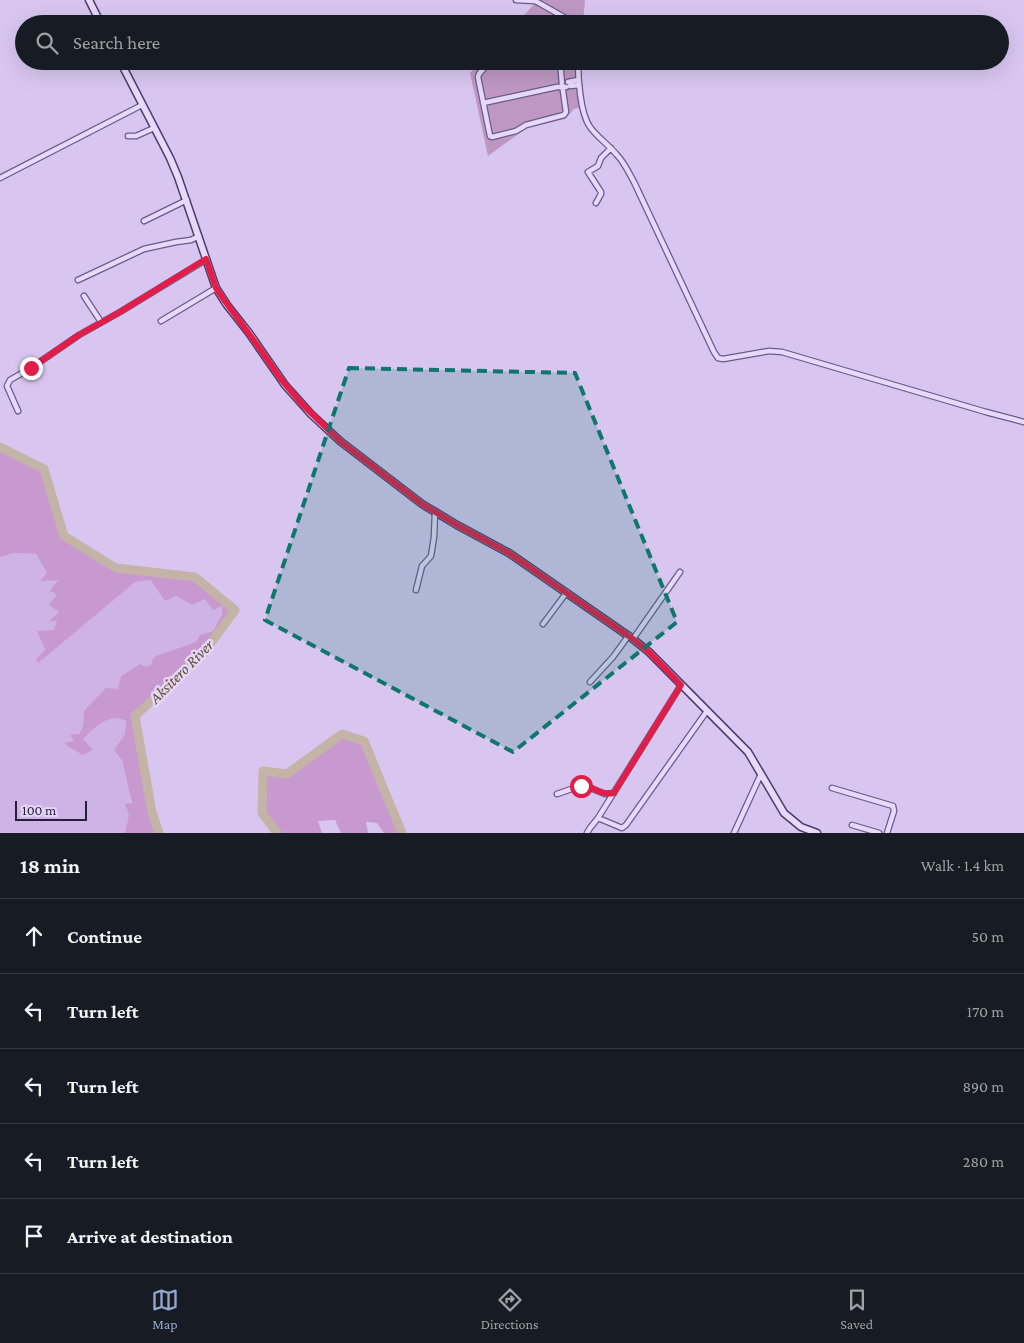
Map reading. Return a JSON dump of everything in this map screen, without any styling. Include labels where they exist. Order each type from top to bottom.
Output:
[{"type":"street","points":[[89,0],[96,15]]},
{"type":"street","points":[[516,0],[535,1],[561,15]]},
{"type":"street","points":[[124,70],[170,158],[187,200],[216,288],[280,378],[302,404],[326,428],[406,493],[434,512],[509,553],[631,637],[649,652],[748,752],[784,813],[801,827],[817,833]]},
{"type":"street","points":[[482,70],[478,75],[490,136],[492,137],[516,131],[526,125],[564,115],[566,112],[561,70]]},
{"type":"street","points":[[578,70],[585,117],[590,126],[619,156],[634,182],[718,358],[723,359],[769,351],[782,352],[1024,422]]},
{"type":"street","points":[[483,103],[579,82]]},
{"type":"street","points":[[0,178],[142,105]]},
{"type":"street","points":[[128,136],[136,136],[154,128]]},
{"type":"street","points":[[596,203],[602,194],[588,172],[598,166],[600,158],[611,148]]},
{"type":"street","points":[[144,221],[187,200]]},
{"type":"street","points":[[78,280],[144,250],[191,240],[199,236]]},
{"type":"street","points":[[18,411],[7,386],[10,380],[65,344],[206,259]]},
{"type":"street","points":[[161,321],[216,288]]},
{"type":"street","points":[[84,296],[101,322]]},
{"type":"street","points":[[416,590],[422,566],[431,556],[434,537],[434,512]]},
{"type":"street","points":[[590,682],[631,637],[680,572]]},
{"type":"street","points":[[543,624],[567,592]]},
{"type":"street","points":[[587,833],[681,685]]},
{"type":"street","points":[[598,818],[622,828],[626,826],[707,711]]},
{"type":"street","points":[[734,833],[761,774]]},
{"type":"street","points":[[557,794],[583,785],[605,794],[614,793]]},
{"type":"street","points":[[832,788],[893,806],[894,811],[886,833]]},
{"type":"street","points":[[852,825],[879,833]]},
{"type":"highlighted area","points":[[349,368],[575,373],[677,622],[513,752],[265,620]]},
{"type":"shaded area","points":[[538,0],[585,0],[584,15],[524,15]]},
{"type":"shaded area","points":[[473,70],[581,70],[584,98],[578,98],[580,108],[574,109],[565,119],[528,127],[488,156],[470,73]]},
{"type":"shaded area","points":[[0,447],[44,469],[65,536],[116,568],[195,577],[235,610],[202,655],[135,716],[152,812],[160,833],[125,833],[129,815],[125,804],[132,803],[122,760],[114,750],[125,734],[126,721],[114,718],[97,726],[83,739],[93,750],[83,755],[64,743],[74,741],[70,735],[79,734],[83,726],[84,711],[106,688],[118,689],[121,676],[140,664],[147,667],[152,664],[152,660],[156,656],[196,642],[200,635],[213,631],[222,615],[222,606],[213,610],[205,599],[192,605],[176,596],[165,601],[151,580],[135,582],[38,663],[36,659],[45,650],[37,631],[54,630],[57,621],[49,621],[59,612],[49,605],[56,596],[55,593],[50,591],[58,580],[40,581],[47,573],[36,554],[14,553],[0,557]]},
{"type":"shaded area","points":[[14,553],[36,554],[47,573],[41,580],[58,579],[51,591],[55,593],[59,611],[49,621],[58,621],[55,630],[37,631],[45,651],[36,659],[135,582],[151,580],[192,605],[205,599],[222,606],[222,615],[213,631],[200,635],[196,642],[156,656],[152,664],[147,667],[140,664],[121,676],[118,689],[106,689],[84,711],[83,726],[69,747],[83,739],[97,725],[108,719],[121,718],[127,721],[125,734],[114,750],[122,760],[132,804],[125,833],[0,833],[0,557]]},
{"type":"shaded area","points":[[342,734],[364,741],[402,833],[384,833],[377,823],[366,822],[368,833],[341,833],[335,820],[318,821],[322,833],[277,833],[262,813],[263,771],[284,774]]},
{"type":"waterway","name":"Aksitero River","points":[[0,447],[44,469],[64,536],[116,568],[195,577],[235,610],[202,655],[135,716],[152,812],[159,833]]},
{"type":"waterway","name":"Aksitero River","points":[[277,833],[262,813],[263,771],[287,774],[342,734],[364,741],[402,833]]},
{"type":"route","points":[[31,368],[79,335],[206,259],[216,288],[227,305],[285,385],[326,428],[413,498],[449,521],[509,553],[633,639],[649,652],[681,685],[614,793],[607,794],[586,785],[581,786]]}]
